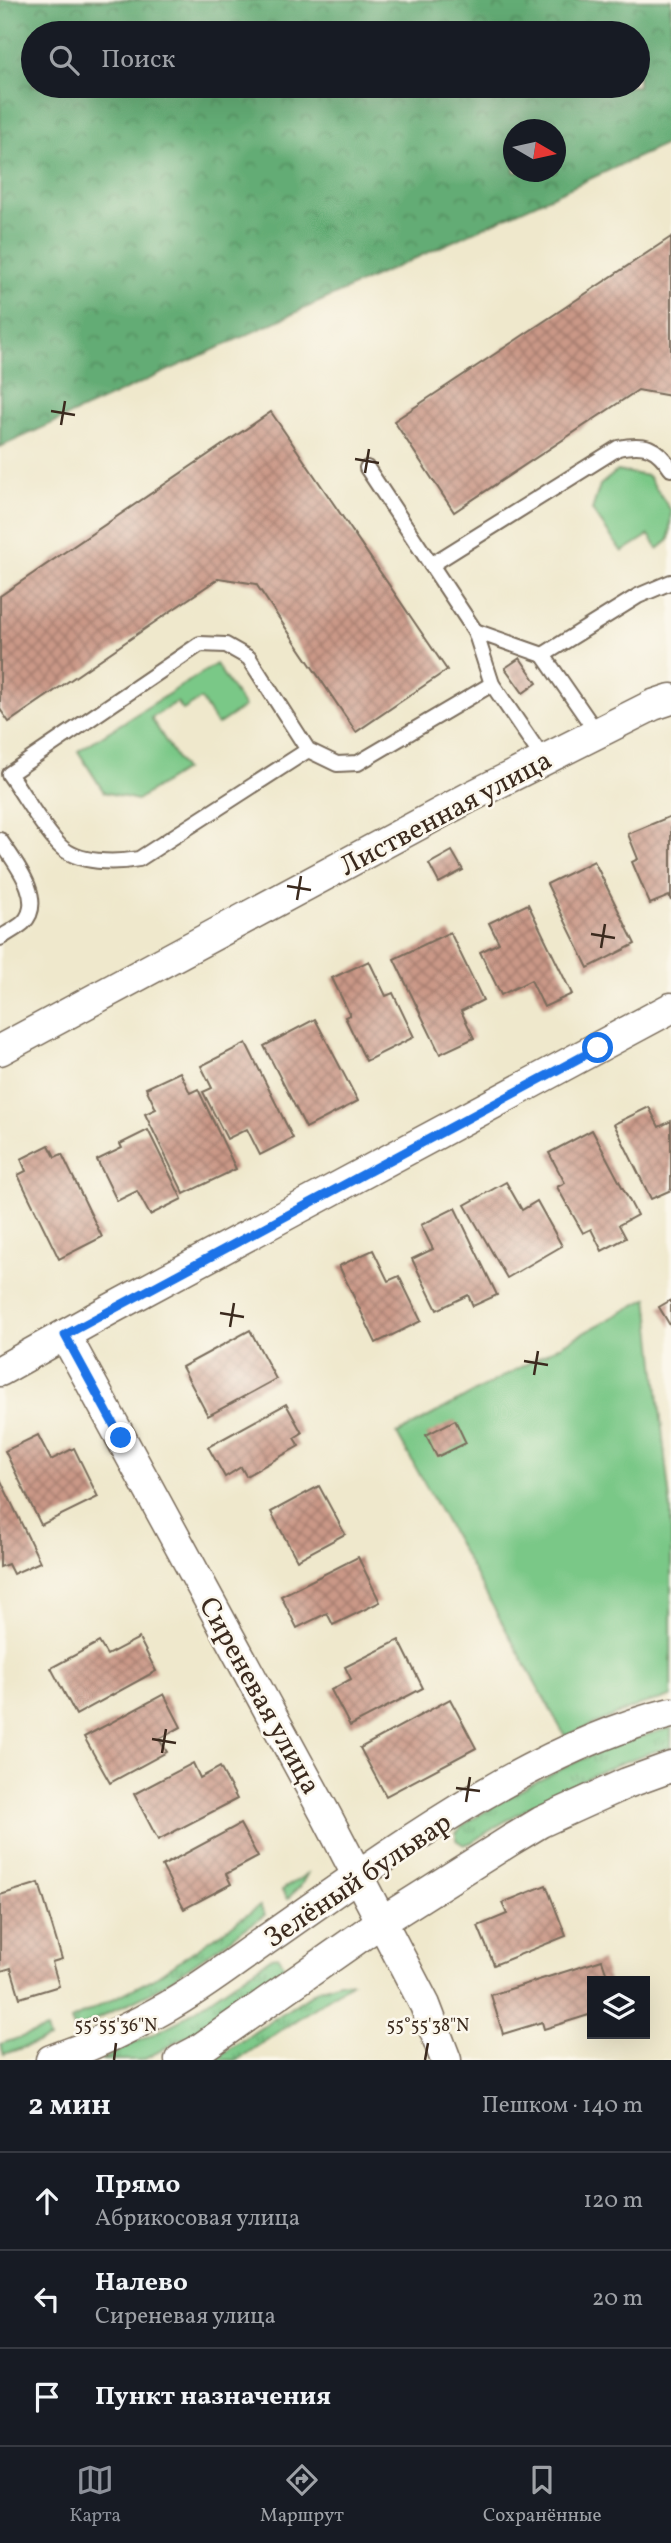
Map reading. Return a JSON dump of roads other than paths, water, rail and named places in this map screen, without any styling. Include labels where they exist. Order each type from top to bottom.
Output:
[{"type":"street","name":"Лиственная улица","points":[[0,1050],[470,797],[653,705],[671,699]]},
{"type":"street","points":[[0,1371],[671,1008]]},
{"type":"street","name":"Сиреневая улица","points":[[65,1335],[313,1789],[429,2013],[446,2060]]},
{"type":"street","name":"Зелёный бульвар","points":[[51,2060],[125,2030],[170,2006],[357,1876],[517,1775],[607,1734],[671,1713]]},
{"type":"street","name":"Зелёный бульвар","points":[[180,2060],[382,1922],[541,1822],[627,1783],[671,1767]]},
{"type":"lane","points":[[431,565],[618,448],[632,445],[646,447],[662,454],[671,469]]},
{"type":"lane","points":[[367,468],[475,631],[492,684],[544,760]]},
{"type":"lane","points":[[544,655],[638,596],[671,582]]},
{"type":"lane","points":[[475,631],[544,655],[597,733]]},
{"type":"lane","points":[[309,750],[139,859],[120,862],[78,857],[61,847],[9,774],[200,644],[226,645],[249,657],[309,750],[337,764],[358,763],[492,684]]},
{"type":"lane","points":[[0,841],[29,885],[31,905],[25,922],[0,938]]}]
